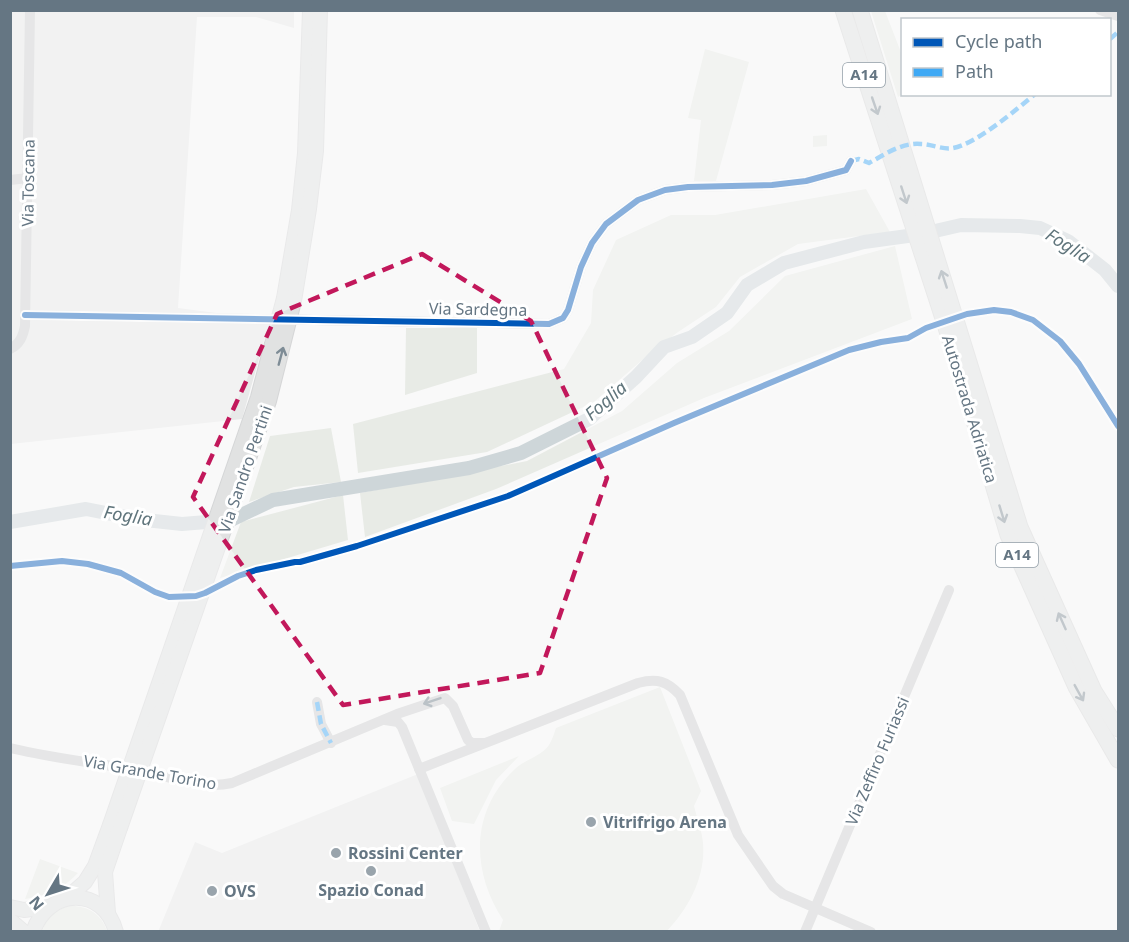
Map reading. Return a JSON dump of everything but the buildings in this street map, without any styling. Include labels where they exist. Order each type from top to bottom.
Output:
[{"type":"highway","name":"Autostrada Adriatica","points":[[843,10],[892,137]]},
{"type":"highway","name":"Autostrada Adriatica","points":[[860,10],[892,137],[955,336],[1020,527],[1094,690],[1119,729]]},
{"type":"highway","name":"Autostrada Adriatica","points":[[955,336],[1008,535],[1076,687],[1119,760]]},
{"type":"main road","name":"Via Sandro Pertini","points":[[289,300],[305,153],[310,10]]},
{"type":"main road","name":"Via Sandro Pertini","points":[[116,932],[108,913],[105,872],[115,827],[289,300],[309,209],[316,151],[320,10]]},
{"type":"main road","name":"Via Sandro Pertini","points":[[68,898],[85,882],[115,827]]},
{"type":"main road","points":[[10,907],[24,910],[49,907],[68,898],[79,898],[90,900],[108,913]]},
{"type":"main road","points":[[33,932],[42,914],[49,907]]},
{"type":"main road","points":[[10,920],[24,932]]},
{"type":"street","name":"Via Toscana","points":[[10,349],[17,346],[23,337],[26,315],[30,10]]},
{"type":"street","points":[[1100,10],[1119,16]]},
{"type":"street","name":"Via Sardegna","points":[[26,315],[549,324],[563,318],[568,310],[581,267],[592,243],[606,224],[638,200],[665,190],[688,187],[806,181],[846,170],[850,161]]},
{"type":"street","points":[[10,180],[28,178]]},
{"type":"street","name":"Via Zeffiro Furiassi","points":[[805,932],[949,590]]},
{"type":"street","points":[[419,769],[638,683],[652,680],[664,681],[680,695],[738,835],[773,886],[783,894],[871,932]]},
{"type":"street","name":"Via Grande Torino","points":[[10,748],[219,786],[232,783],[440,698],[449,699],[468,740],[472,743],[483,743]]},
{"type":"street","points":[[317,702],[321,724],[330,743]]},
{"type":"street","points":[[385,720],[398,722],[486,932]]},
{"type":"highlighted area","points":[[422,254],[531,321],[607,478],[540,673],[343,705],[193,497],[277,314]]},
{"type":"shaded area","points":[[10,11],[294,11],[294,28],[256,17],[197,17],[178,308],[232,315],[271,316],[242,419],[11,444]]},
{"type":"shaded area","points":[[871,11],[885,11],[901,52],[901,95],[898,97]]},
{"type":"shaded area","points":[[705,49],[749,62],[716,181],[694,181],[701,120],[688,118]]},
{"type":"shaded area","points":[[827,135],[827,146],[813,147],[813,136]]},
{"type":"shaded area","points":[[866,189],[890,232],[798,244],[740,277],[716,307],[649,354],[594,402],[487,452],[358,473],[353,424],[564,369],[591,323],[593,290],[616,240],[671,215],[715,215]]},
{"type":"shaded area","points":[[895,246],[912,319],[704,398],[496,489],[365,537],[360,493],[527,461],[622,411],[677,363],[729,331],[785,276]]},
{"type":"shaded area","points":[[406,328],[477,328],[477,373],[405,395]]},
{"type":"shaded area","points":[[331,428],[341,482],[294,487],[249,502],[270,436]]},
{"type":"shaded area","points":[[343,495],[348,540],[220,578],[241,522]]},
{"type":"shaded area","name":"Vitrifrigo Arena","points":[[660,687],[701,791],[694,806],[701,829],[702,867],[689,902],[667,931],[499,931],[503,920],[492,901],[485,882],[480,842],[483,822],[500,786],[515,769],[546,749],[556,728]]},
{"type":"shaded area","points":[[519,756],[496,780],[474,824],[452,821],[440,788]]},
{"type":"shaded area","name":"Rossini Center","points":[[418,774],[480,932],[158,932],[195,842],[222,853]]},
{"type":"shaded area","points":[[40,859],[78,873],[67,883],[54,890],[25,899]]},
{"type":"shaded area","points":[[69,906],[82,907],[93,912],[107,931],[42,932],[52,915]]},
{"type":"waterway","name":"Foglia","points":[[10,522],[86,509],[136,519],[182,524],[231,520],[273,500],[469,468],[521,453],[589,419],[636,377],[664,347],[692,337],[727,313],[747,285],[784,263],[864,242],[922,234],[961,225],[1040,228],[1068,241],[1105,270],[1118,286]]},
{"type":"marked path","points":[[1111,38],[1118,32]]},
{"type":"marked path","points":[[851,161],[859,159],[869,163],[907,145],[925,144],[941,148],[962,145],[996,126],[1033,96]]},
{"type":"marked path","points":[[317,702],[321,724],[331,743]]},
{"type":"cycle path","points":[[25,315],[549,324],[563,318],[568,310],[581,267],[592,243],[606,224],[638,200],[665,190],[688,187],[772,185],[806,181],[846,170],[851,161]]},
{"type":"cycle path","points":[[10,566],[62,561],[88,564],[121,573],[169,597],[196,596],[256,570],[300,562],[357,546],[508,496],[849,350],[908,338],[926,328],[967,314],[994,310],[1011,312],[1033,320],[1060,341],[1079,364],[1118,426]]},
{"type":"place","name":"Vitrifrigo Arena","points":[[591,822]]},
{"type":"place","name":"Rossini Center","points":[[336,853]]},
{"type":"place","name":"Spazio Conad","points":[[371,871]]},
{"type":"place","name":"OVS","points":[[212,891]]}]
